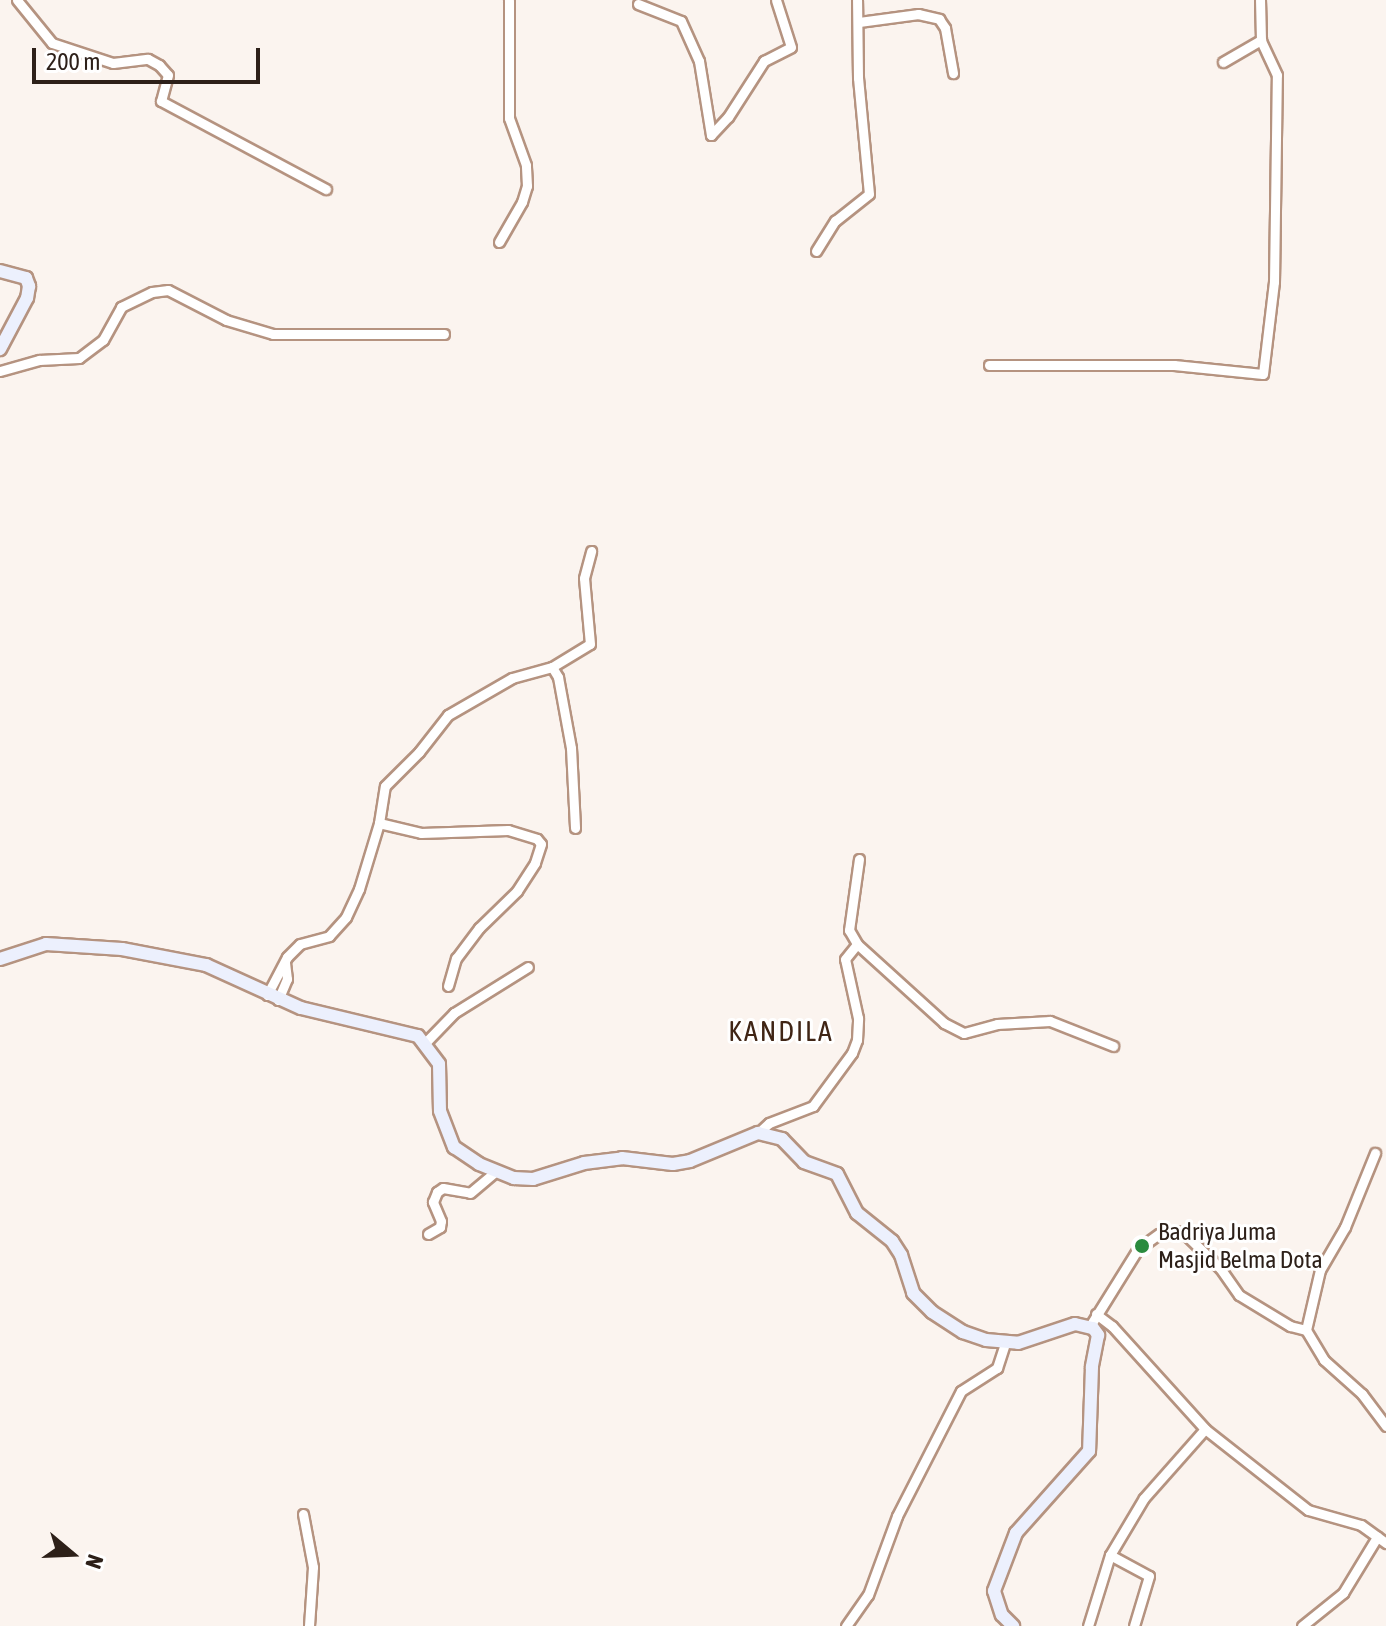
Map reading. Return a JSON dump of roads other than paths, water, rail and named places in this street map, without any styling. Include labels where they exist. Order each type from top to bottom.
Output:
[{"type":"main road","points":[[0,271],[26,278],[29,286],[27,298],[0,349]]},
{"type":"main road","points":[[0,959],[46,944],[122,949],[206,965],[234,975],[273,997],[418,1036],[439,1064],[440,1111],[454,1147],[514,1178],[533,1179],[584,1163],[622,1158],[673,1164],[690,1161],[758,1133],[782,1139],[804,1162],[837,1174],[857,1213],[892,1241],[901,1255],[913,1293],[932,1312],[963,1332],[1005,1343],[1018,1343],[1093,1320],[1098,1335],[1090,1381],[1089,1451],[1016,1533],[994,1591],[1002,1615],[1013,1626]]},
{"type":"street","points":[[17,0],[52,43],[113,63],[148,59],[159,65],[168,75],[161,101],[326,189]]},
{"type":"street","points":[[499,242],[522,202],[527,186],[526,165],[509,118],[509,0]]},
{"type":"street","points":[[638,4],[681,21],[699,61],[711,135],[728,117],[764,61],[791,47],[776,0]]},
{"type":"street","points":[[816,251],[835,221],[869,194],[858,78],[857,0]]},
{"type":"street","points":[[989,365],[1174,365],[1263,374],[1274,282],[1277,75],[1261,40],[1260,0]]},
{"type":"street","points":[[859,22],[918,14],[939,19],[945,28],[953,73]]},
{"type":"street","points":[[1223,62],[1261,40]]},
{"type":"street","points":[[0,371],[39,360],[79,358],[103,340],[121,307],[152,292],[168,290],[226,320],[273,334],[444,334]]},
{"type":"street","points":[[273,997],[285,962],[300,944],[329,936],[346,917],[359,889],[379,823],[385,786],[419,752],[448,715],[512,678],[552,667],[590,644],[584,578],[591,551]]},
{"type":"street","points":[[552,667],[558,677],[571,748],[575,828]]},
{"type":"street","points":[[379,823],[421,833],[508,830],[537,839],[541,844],[535,863],[517,891],[479,928],[456,958],[448,986]]},
{"type":"street","points":[[859,859],[848,922],[857,944],[944,1023],[964,1033],[997,1024],[1050,1021],[1113,1046]]},
{"type":"street","points":[[758,1133],[769,1123],[813,1106],[852,1053],[857,1040],[858,1018],[845,959],[857,944]]},
{"type":"street","points":[[424,1044],[454,1013],[528,967]]},
{"type":"street","points":[[1375,1153],[1345,1227],[1320,1270],[1306,1330],[1324,1360],[1362,1394],[1386,1426]]},
{"type":"street","points":[[428,1234],[440,1227],[433,1202],[437,1192],[443,1188],[470,1193],[496,1171]]},
{"type":"street","points":[[1302,1626],[1343,1593],[1382,1540],[1361,1525],[1308,1510],[1205,1429],[1112,1326],[1093,1320],[1138,1249],[1159,1234],[1176,1231],[1185,1234],[1220,1268],[1239,1295],[1290,1326],[1306,1330]]},
{"type":"street","points":[[846,1626],[868,1595],[897,1516],[961,1391],[997,1368],[1005,1343]]},
{"type":"street","points":[[1088,1626],[1110,1555],[1144,1498],[1205,1429]]},
{"type":"street","points":[[303,1514],[313,1567],[309,1626]]},
{"type":"street","points":[[1110,1555],[1149,1576],[1134,1626]]},
{"type":"place","name":"Badriya Juma Masjid Belma Dota","points":[[1142,1246]]},
{"type":"district","name":"KANDILA","points":[[781,1031]]}]
